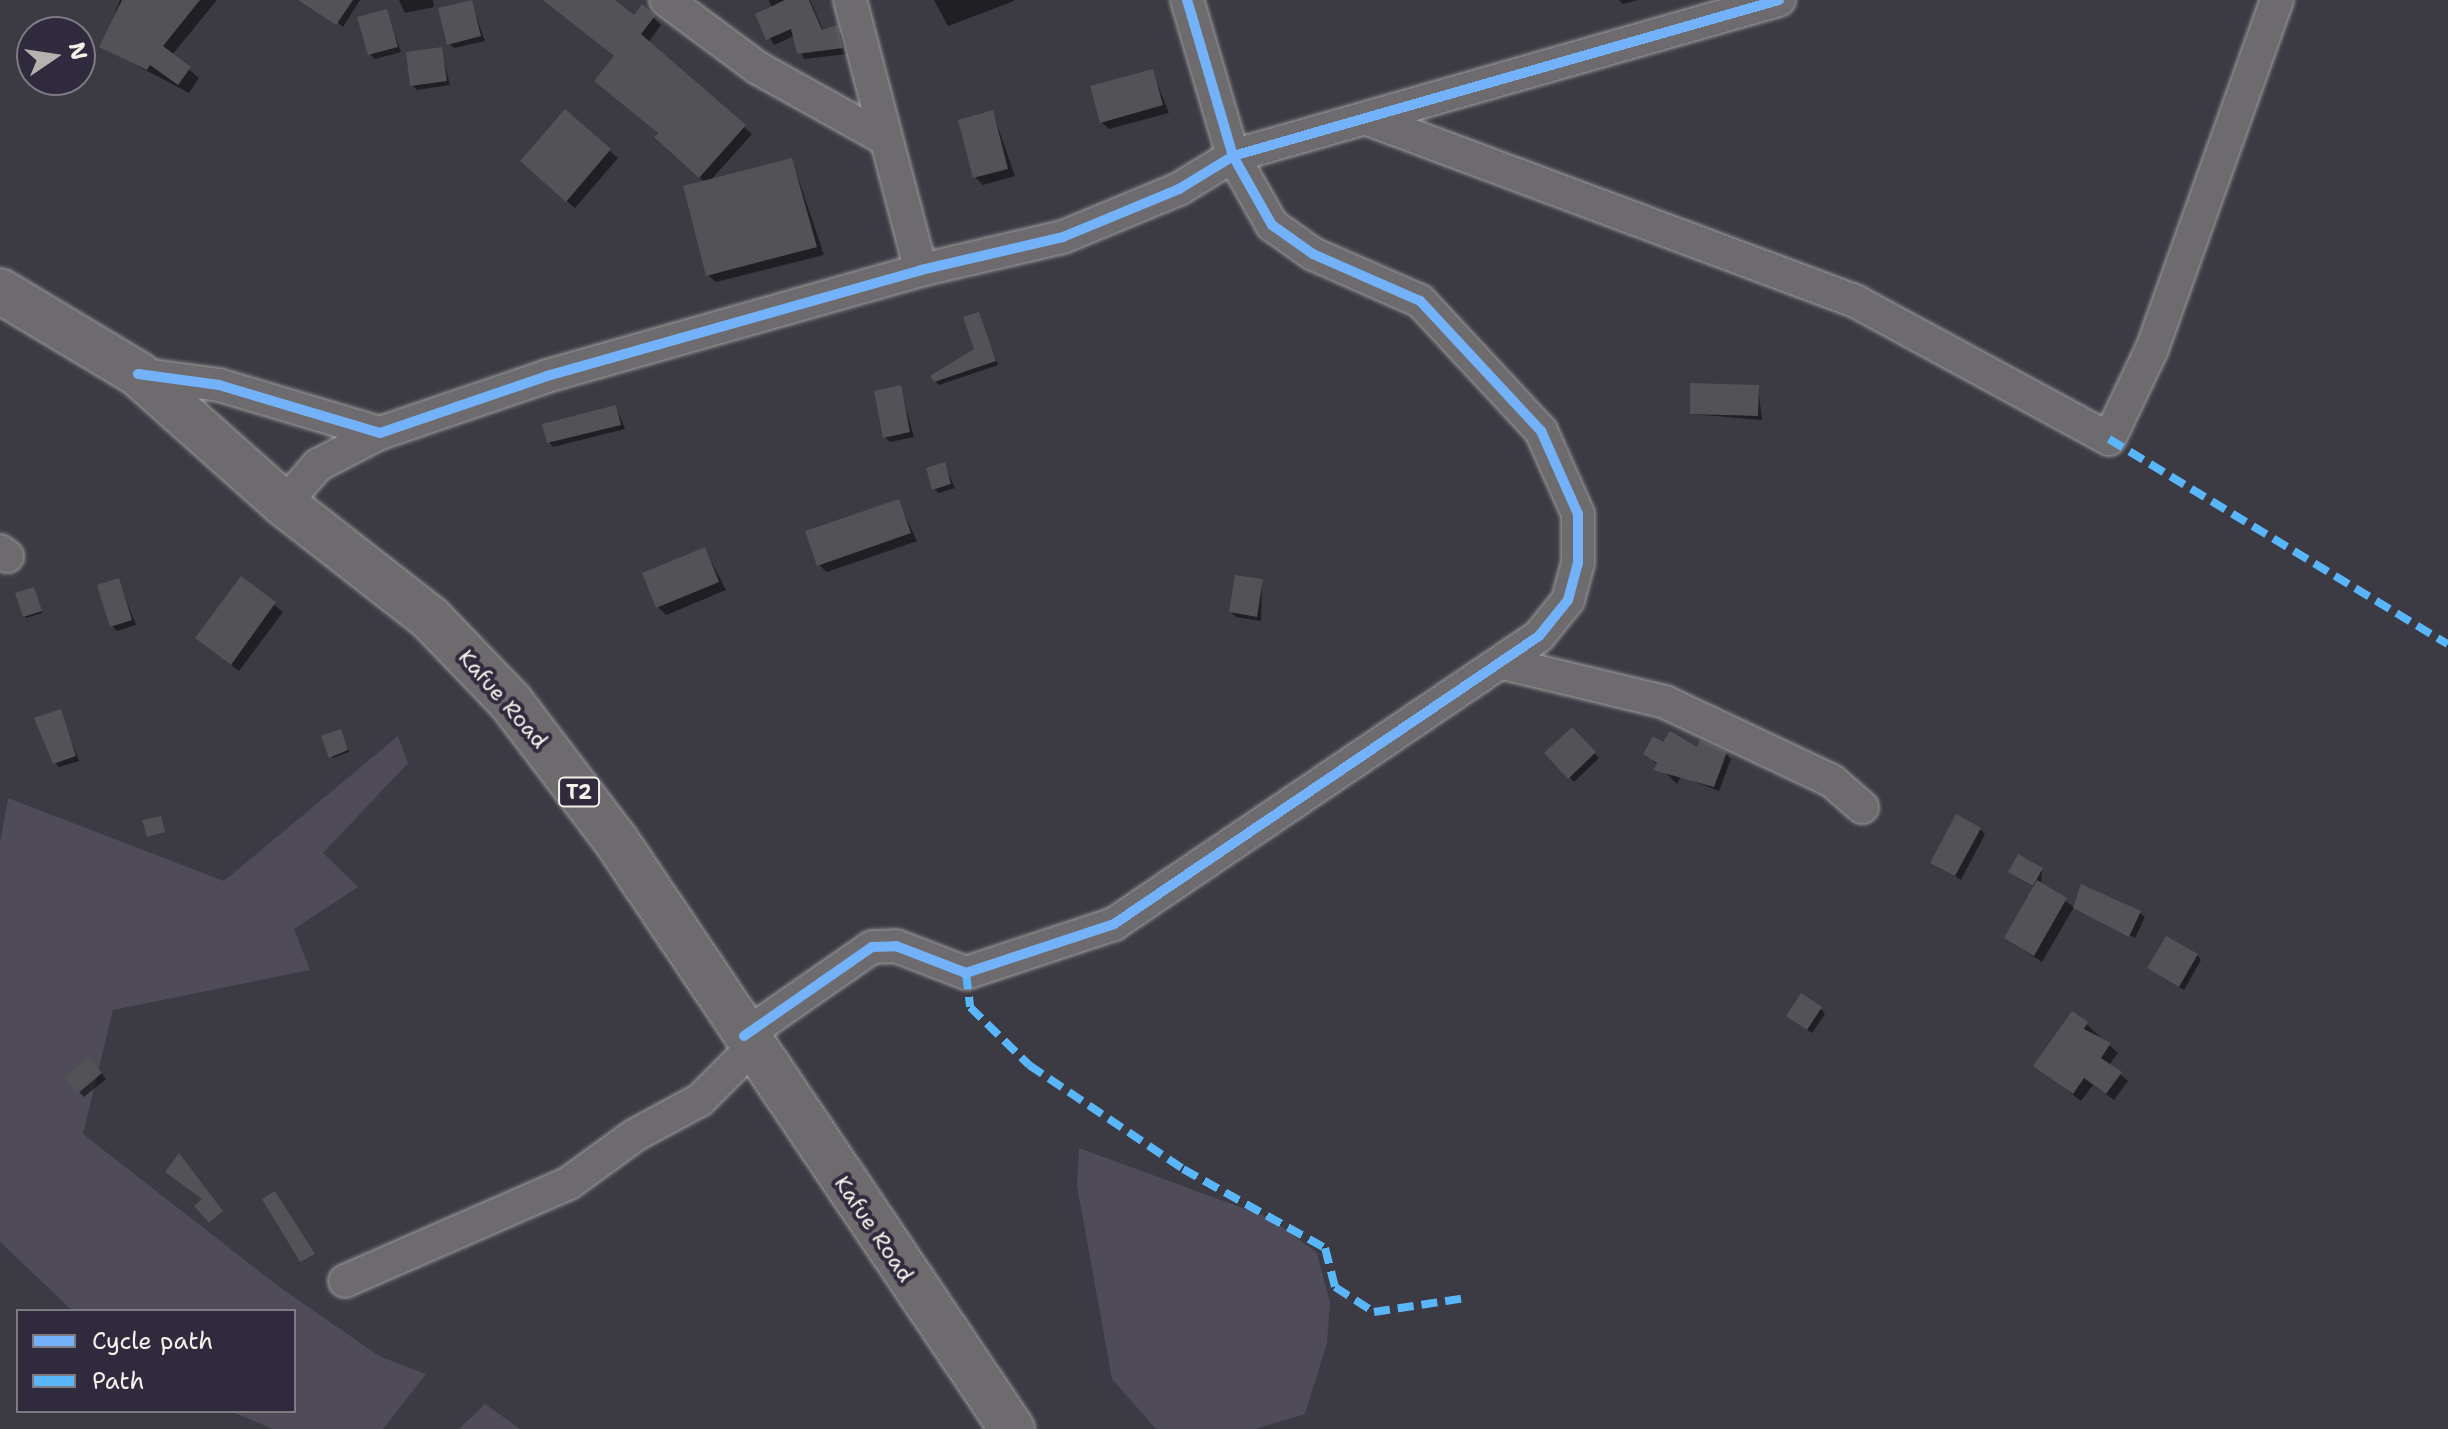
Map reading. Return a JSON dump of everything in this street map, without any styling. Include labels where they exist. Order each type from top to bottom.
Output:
[{"type":"highway","name":"Kafue Road","points":[[0,291],[138,374],[284,504],[430,618],[510,701],[617,842],[748,1042],[1012,1429]]},
{"type":"street","points":[[666,0],[758,68],[883,138]]},
{"type":"street","points":[[850,0],[883,138],[921,270]]},
{"type":"street","points":[[345,1281],[569,1183],[635,1135],[700,1100],[748,1042],[872,947],[896,946],[966,973],[1114,924],[1507,664],[1568,600],[1578,539],[1567,475],[1541,431],[1448,326],[1394,286],[1291,241],[1257,205],[1233,156],[1187,0]]},
{"type":"street","points":[[284,504],[318,465],[380,433],[547,376],[921,270],[1063,237],[1179,189],[1233,156],[1373,121],[1779,0]]},
{"type":"street","points":[[1373,121],[1855,301],[2109,439],[2152,349],[2277,0]]},
{"type":"street","points":[[138,374],[219,385],[380,433]]},
{"type":"street","points":[[1507,664],[1665,702],[1832,781],[1862,807]]},
{"type":"shaded area","points":[[398,736],[408,763],[323,853],[358,887],[294,929],[310,970],[113,1010],[83,1134],[278,1286],[379,1356],[426,1374],[383,1429],[273,1429],[235,1413],[296,1413],[296,1309],[71,1309],[0,1242],[0,844],[8,798],[224,881]]},
{"type":"shaded area","points":[[1079,1148],[1270,1218],[1317,1253],[1330,1303],[1327,1343],[1305,1414],[1255,1429],[1156,1429],[1112,1379],[1077,1186]]},
{"type":"shaded area","points":[[485,1404],[520,1429],[459,1429]]},
{"type":"building","points":[[122,0],[200,0],[163,46],[191,67],[178,85],[150,65],[147,70],[99,47]]},
{"type":"building","points":[[298,0],[353,0],[336,25]]},
{"type":"building","points":[[472,0],[481,36],[447,45],[438,8]]},
{"type":"building","points":[[543,0],[615,0],[634,15],[642,4],[655,16],[641,34],[746,125],[699,178],[654,137],[658,133],[594,81],[614,56]]},
{"type":"building","points":[[785,0],[809,0],[822,30],[837,25],[843,48],[797,54],[791,29],[766,40],[755,14]]},
{"type":"building","points":[[387,9],[398,47],[368,55],[357,17]]},
{"type":"building","points":[[442,47],[447,81],[410,86],[406,52]]},
{"type":"building","points":[[1153,69],[1163,105],[1100,123],[1090,86]]},
{"type":"building","points":[[565,109],[611,149],[566,202],[520,161]]},
{"type":"building","points":[[993,110],[1008,169],[973,178],[958,120]]},
{"type":"building","points":[[792,158],[817,247],[706,276],[683,186]]},
{"type":"building","points":[[979,312],[996,361],[934,382],[930,376],[974,349],[963,317]]},
{"type":"building","points":[[1690,383],[1759,385],[1758,416],[1690,414]]},
{"type":"building","points":[[901,385],[910,432],[883,438],[874,391]]},
{"type":"building","points":[[616,405],[621,425],[547,443],[542,424]]},
{"type":"building","points":[[945,462],[951,484],[932,490],[926,468]]},
{"type":"building","points":[[899,499],[911,533],[817,566],[805,531]]},
{"type":"building","points":[[705,547],[719,582],[656,608],[642,573]]},
{"type":"building","points":[[1235,575],[1263,579],[1257,617],[1229,612]]},
{"type":"building","points":[[241,576],[276,602],[231,665],[195,638]]},
{"type":"building","points":[[119,578],[132,620],[110,627],[97,585]]},
{"type":"building","points":[[34,587],[42,611],[23,617],[15,593]]},
{"type":"building","points":[[61,709],[76,756],[53,764],[34,718]]},
{"type":"building","points":[[1572,727],[1596,752],[1568,779],[1544,753]]},
{"type":"building","points":[[341,729],[348,750],[329,758],[321,736]]},
{"type":"building","points":[[1670,731],[1697,747],[1700,740],[1727,752],[1714,787],[1653,770],[1657,763],[1643,754],[1653,736],[1663,742]]},
{"type":"building","points":[[1956,814],[1981,828],[1955,876],[1930,863]]},
{"type":"building","points":[[161,816],[165,832],[147,837],[142,820]]},
{"type":"building","points":[[2018,854],[2043,868],[2033,886],[2008,872]]},
{"type":"building","points":[[2037,880],[2067,898],[2034,956],[2004,938]]},
{"type":"building","points":[[2081,884],[2141,911],[2129,937],[2073,908]]},
{"type":"building","points":[[2166,936],[2198,954],[2179,987],[2147,968]]},
{"type":"building","points":[[1801,993],[1822,1007],[1807,1030],[1786,1016]]},
{"type":"building","points":[[2072,1011],[2088,1022],[2084,1029],[2111,1043],[2101,1058],[2122,1072],[2106,1094],[2084,1078],[2073,1094],[2033,1066]]},
{"type":"building","points":[[89,1057],[102,1073],[77,1094],[64,1077]]},
{"type":"building","points":[[179,1153],[223,1211],[209,1223],[194,1206],[202,1199],[165,1172]]},
{"type":"building","points":[[275,1191],[315,1254],[300,1262],[262,1199]]},
{"type":"marked path","points":[[2109,439],[2448,644]]},
{"type":"marked path","points":[[966,973],[970,1007],[1029,1065],[1183,1169],[1325,1248],[1335,1287],[1374,1312],[1465,1298]]},
{"type":"cycle path","points":[[138,374],[219,385],[380,433],[547,376],[921,270],[1063,237],[1179,189],[1233,156],[1187,0]]},
{"type":"cycle path","points":[[744,1036],[872,947],[896,946],[966,973],[1114,924],[1539,636],[1568,600],[1578,563],[1578,514],[1541,431],[1420,301],[1313,254],[1272,225],[1233,156],[1779,0]]}]
